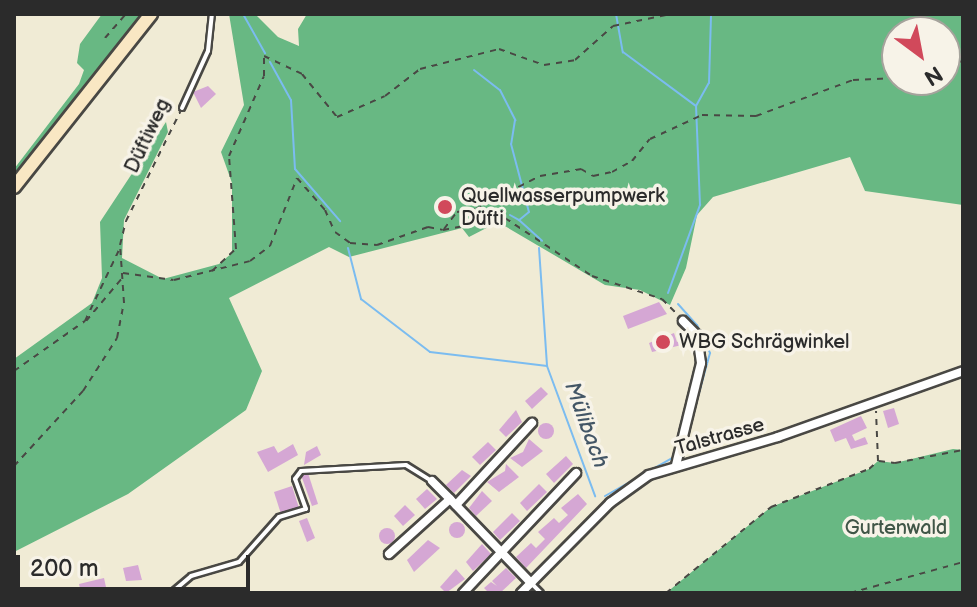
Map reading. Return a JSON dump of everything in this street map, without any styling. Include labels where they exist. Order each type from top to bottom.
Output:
[{"type":"street","points":[[14,187],[151,14]]},
{"type":"street","points":[[676,459],[701,363],[697,335],[683,321]]},
{"type":"street","name":"Talstrasse","points":[[521,593],[623,492],[676,459],[778,437],[873,399],[963,371]]},
{"type":"street","points":[[389,554],[453,502],[532,423]]},
{"type":"street","points":[[463,593],[576,473]]},
{"type":"street","points":[[432,481],[531,583]]},
{"type":"lane","name":"Düftiweg","points":[[182,108],[208,51],[212,14]]},
{"type":"lane","points":[[171,593],[191,576],[239,562],[279,517],[306,509],[295,479],[301,471],[406,465],[415,466],[432,481]]},
{"type":"lane","points":[[531,583],[541,593]]},
{"type":"path","points":[[105,38],[126,14]]},
{"type":"path","points":[[212,271],[236,249],[229,156],[264,76],[264,56],[268,55],[306,77],[324,106],[337,117],[353,113],[420,69],[499,49],[544,65],[575,60],[613,26],[671,14]]},
{"type":"path","points":[[443,230],[457,212],[476,209],[509,188],[557,172],[581,169],[603,175],[632,161],[650,139],[702,115],[773,112],[853,80],[881,79]]},
{"type":"path","name":"Düftiweg","points":[[14,466],[103,365],[122,323],[120,245],[137,196],[182,108]]},
{"type":"path","points":[[14,371],[85,321],[123,275],[174,280],[250,261],[270,246],[297,178],[325,210],[335,232],[350,243],[377,245],[428,227],[443,230],[500,218],[513,221],[592,276],[662,299],[683,321]]},
{"type":"path","points":[[85,321],[120,245]]},
{"type":"path","points":[[873,399],[878,461]]},
{"type":"path","points":[[666,593],[771,507],[869,469],[878,461],[895,463],[963,450]]},
{"type":"path","points":[[850,593],[963,562]]},
{"type":"green space","points":[[102,14],[146,14],[14,181],[14,169],[79,84],[84,70],[77,63],[80,44]]},
{"type":"green space","points":[[229,14],[255,14],[278,37],[299,46],[298,29],[307,14],[963,14],[963,205],[865,191],[850,157],[713,197],[697,215],[686,268],[670,305],[640,290],[605,285],[498,222],[469,237],[462,228],[349,257],[329,247],[229,298],[262,371],[246,410],[128,494],[14,552],[14,359],[92,303],[102,278],[100,222],[166,122],[168,132],[124,220],[122,258],[163,279],[219,264],[232,253],[232,183],[221,152],[244,105]]},
{"type":"green space","name":"Gurtenwald","points":[[953,449],[963,450],[963,593],[666,593],[771,507],[869,469],[878,461],[895,463]]},
{"type":"building","points":[[208,86],[216,94],[201,108],[193,92]]},
{"type":"building","points":[[659,302],[667,314],[628,329],[623,316]]},
{"type":"building","name":"WBG Schrägwinkel","points":[[674,333],[677,342],[684,339],[686,344],[652,352],[649,343]]},
{"type":"building","points":[[541,387],[548,394],[532,409],[525,401]]},
{"type":"building","points":[[894,408],[899,424],[888,428],[883,411]]},
{"type":"building","points":[[516,410],[522,422],[506,437],[499,430]]},
{"type":"building","points":[[861,416],[867,428],[852,435],[855,441],[865,437],[868,444],[851,449],[846,438],[835,442],[830,430]]},
{"type":"building","points":[[543,423],[549,423],[554,431],[552,437],[543,439],[538,434],[538,428]]},
{"type":"building","points":[[529,439],[543,451],[522,467],[510,458],[523,452]]},
{"type":"building","points":[[488,442],[496,450],[480,465],[472,457]]},
{"type":"building","points":[[293,444],[298,455],[268,472],[257,452],[274,446],[278,453]]},
{"type":"building","points":[[317,446],[321,455],[304,465],[306,452]]},
{"type":"building","points":[[566,456],[573,464],[554,483],[546,474]]},
{"type":"building","points":[[506,464],[519,477],[499,492],[487,482],[505,471]]},
{"type":"building","points":[[462,470],[471,476],[454,493],[446,485]]},
{"type":"building","points":[[308,473],[318,504],[312,506],[301,475]]},
{"type":"building","points":[[539,484],[547,492],[527,511],[520,503]]},
{"type":"building","points":[[292,486],[299,508],[281,514],[274,492]]},
{"type":"building","points":[[427,489],[437,499],[425,509],[416,499]]},
{"type":"building","points":[[482,491],[492,501],[476,516],[469,508]]},
{"type":"building","points":[[578,494],[587,504],[526,568],[516,557],[531,543],[536,548],[545,539],[538,532],[554,518],[559,523],[568,515],[561,508]]},
{"type":"building","points":[[405,505],[415,515],[403,526],[394,516]]},
{"type":"building","points":[[512,513],[520,521],[500,540],[493,532]]},
{"type":"building","points":[[307,518],[315,538],[307,542],[299,521]]},
{"type":"building","points":[[457,522],[463,524],[463,536],[457,538],[451,536],[449,530],[451,524]]},
{"type":"building","points":[[387,528],[393,530],[393,542],[387,544],[381,542],[379,536],[381,530]]},
{"type":"building","points":[[428,540],[440,548],[414,572],[407,560]]},
{"type":"building","points":[[482,544],[491,554],[473,571],[466,562]]},
{"type":"building","points":[[138,565],[142,580],[126,581],[123,568]]},
{"type":"building","points":[[506,568],[516,578],[500,593],[489,593],[484,588],[491,582],[497,586],[492,581]]},
{"type":"building","points":[[456,569],[465,579],[446,593],[440,587]]},
{"type":"building","points":[[104,578],[106,587],[81,593],[79,584]]},
{"type":"waterway","points":[[243,14],[265,53]]},
{"type":"waterway","points":[[616,14],[623,52],[696,106]]},
{"type":"waterway","points":[[668,293],[700,205],[696,106],[709,83],[711,14]]},
{"type":"waterway","points":[[270,62],[291,100],[295,169],[340,221]]},
{"type":"waterway","points":[[474,70],[500,90],[515,120],[511,144],[529,212],[519,220],[542,241]]},
{"type":"waterway","points":[[510,215],[519,220]]},
{"type":"waterway","points":[[348,248],[361,299],[430,352],[547,366]]},
{"type":"waterway","name":"Mülibach","points":[[539,248],[547,366],[595,496]]},
{"type":"waterway","points":[[678,304],[697,325],[710,353],[683,451]]},
{"type":"waterway","points":[[605,496],[674,457]]},
{"type":"place","name":"Quellwasserpumpwerk Düfti","points":[[445,207]]},
{"type":"place","name":"WBG Schrägwinkel","points":[[663,342]]}]
